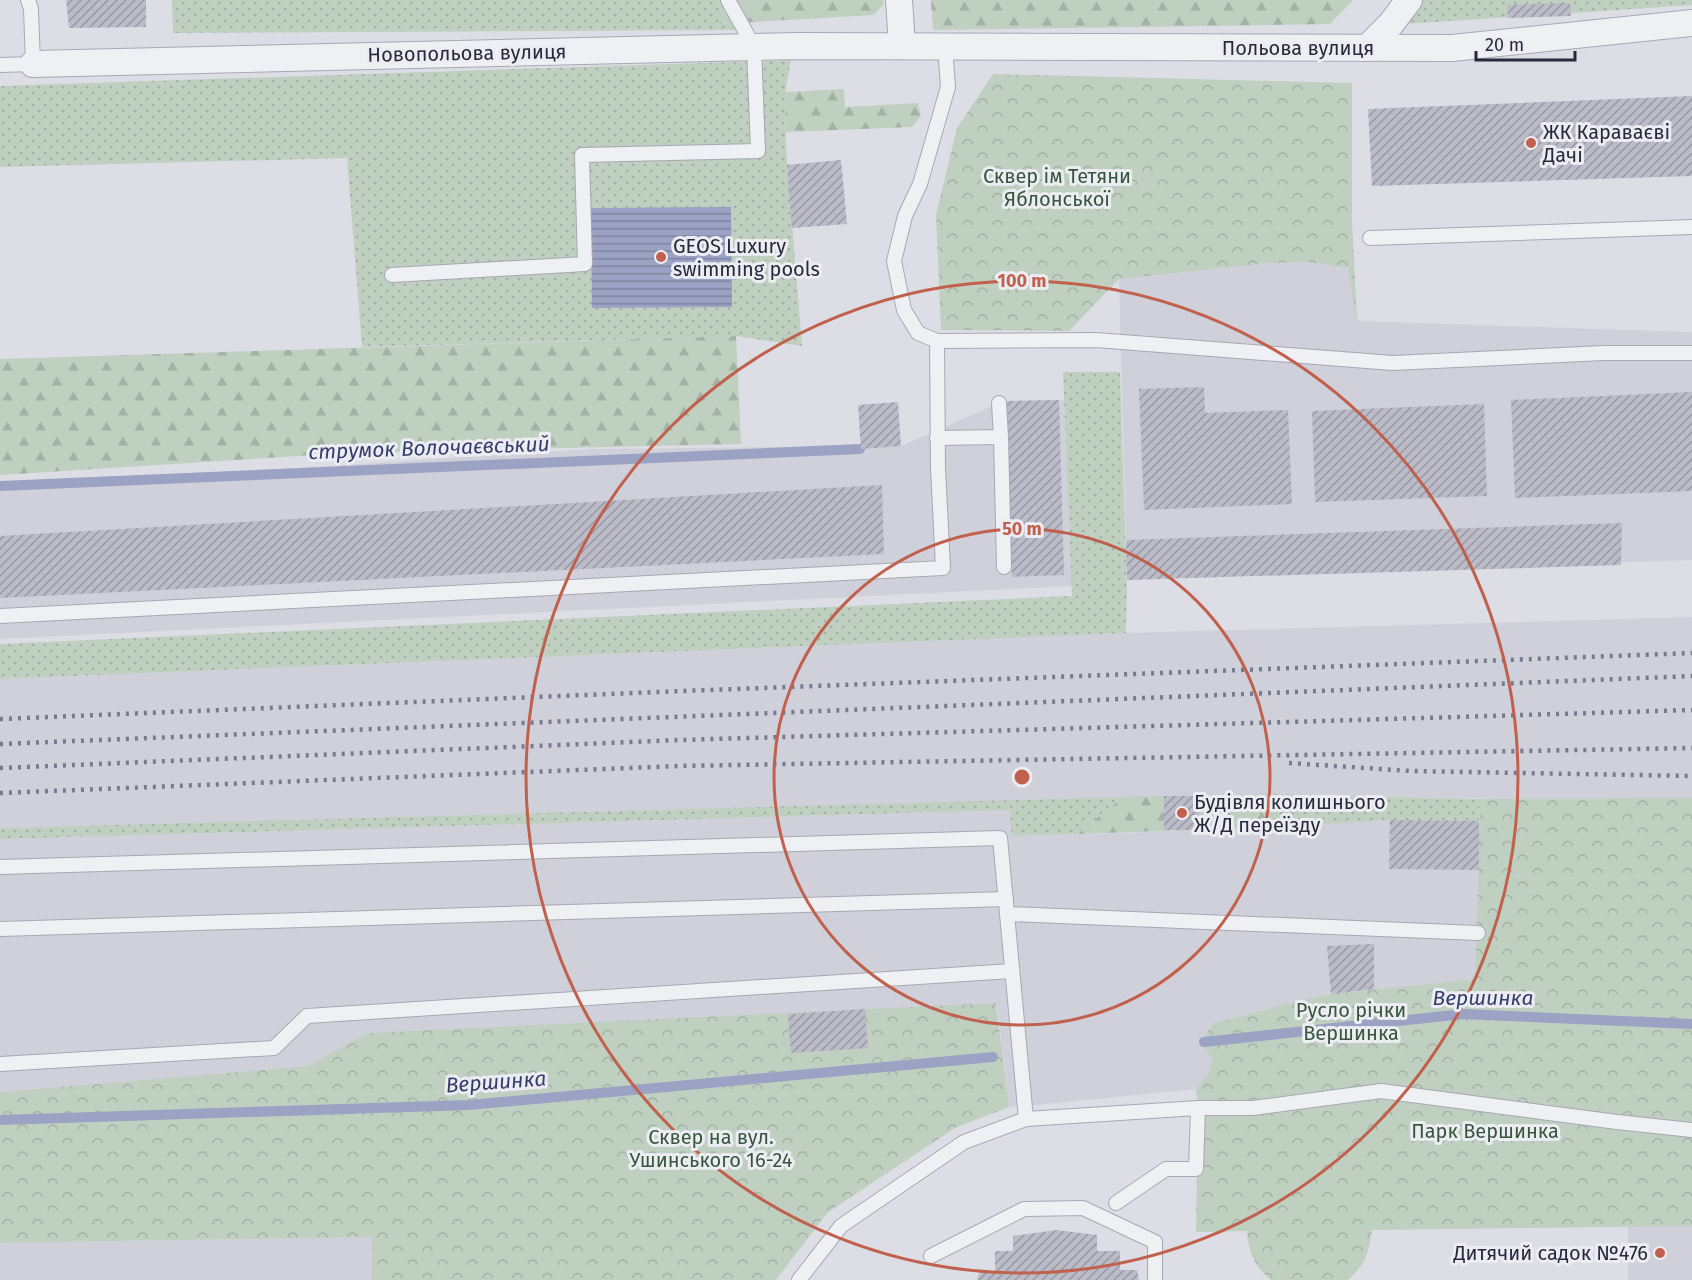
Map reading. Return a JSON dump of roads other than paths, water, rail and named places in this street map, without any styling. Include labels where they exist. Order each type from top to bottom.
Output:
[{"type":"street","points":[[899,0],[902,46]]},
{"type":"street","points":[[1366,48],[1390,25],[1409,0]]},
{"type":"street","name":"Польова вулиця","points":[[902,46],[1452,48],[1692,23]]},
{"type":"street","name":"Новопольова вулиця","points":[[33,64],[754,47],[902,46]]},
{"type":"lane","points":[[0,65],[33,64],[31,9],[28,0]]},
{"type":"lane","points":[[392,275],[585,264],[582,155],[758,151],[754,47],[728,0]]},
{"type":"lane","points":[[945,46],[948,87],[920,184],[905,216],[894,261],[903,310],[918,333],[937,341],[1096,340],[1393,363],[1605,353],[1692,353]]},
{"type":"lane","points":[[1370,238],[1692,227]]},
{"type":"lane","points":[[0,616],[943,568],[937,341]]},
{"type":"lane","points":[[999,403],[1004,567]]},
{"type":"lane","points":[[938,438],[1001,437]]},
{"type":"lane","points":[[0,867],[1000,838],[1026,1119]]},
{"type":"lane","points":[[0,929],[1006,899]]},
{"type":"lane","points":[[1007,914],[1478,933]]},
{"type":"lane","points":[[0,1064],[274,1048],[307,1016],[1012,971]]},
{"type":"lane","points":[[799,1280],[841,1226],[964,1142],[1026,1119],[1197,1108],[1253,1108],[1381,1090],[1692,1130]]},
{"type":"lane","points":[[1116,1203],[1166,1169],[1196,1169],[1197,1108]]},
{"type":"lane","points":[[931,1256],[1024,1209],[1083,1208],[1155,1242],[1155,1280]]},
{"type":"water","name":"GEOS Luxury swimming pools","points":[[731,207],[732,307],[592,308],[591,208]]},
{"type":"waterway","name":"струмок Волочаєвський","points":[[0,486],[860,449]]},
{"type":"waterway","name":"Вершинка","points":[[1204,1042],[1463,1014],[1692,1024]]},
{"type":"waterway","name":"Вершинка","points":[[0,1120],[469,1105],[993,1057]]},
{"type":"railway","points":[[0,719],[1692,653]]},
{"type":"railway","points":[[0,744],[1692,676]]},
{"type":"railway","points":[[0,768],[680,740],[1692,710]]},
{"type":"railway","points":[[0,793],[679,766],[1692,748]]},
{"type":"railway","points":[[1289,763],[1411,771],[1692,776]]},
{"type":"place","name":"ЖК Караваєві Дачі","points":[[1531,143]]},
{"type":"place","name":"GEOS Luxury swimming pools","points":[[661,257]]},
{"type":"place","name":"Будівля колишнього Ж/Д переїзду","points":[[1182,813]]},
{"type":"place","name":"Дитячий садок №476","points":[[1660,1253]]},
{"type":"park label","name":"Сквер ім Тетяни Яблонської","points":[[1057,188]]},
{"type":"park label","name":"Русло річки Вершинка","points":[[1351,1022]]},
{"type":"park label","name":"Парк Вершинка","points":[[1485,1131]]},
{"type":"park label","name":"Сквер на вул. Ушинського 16-24","points":[[711,1148]]}]
